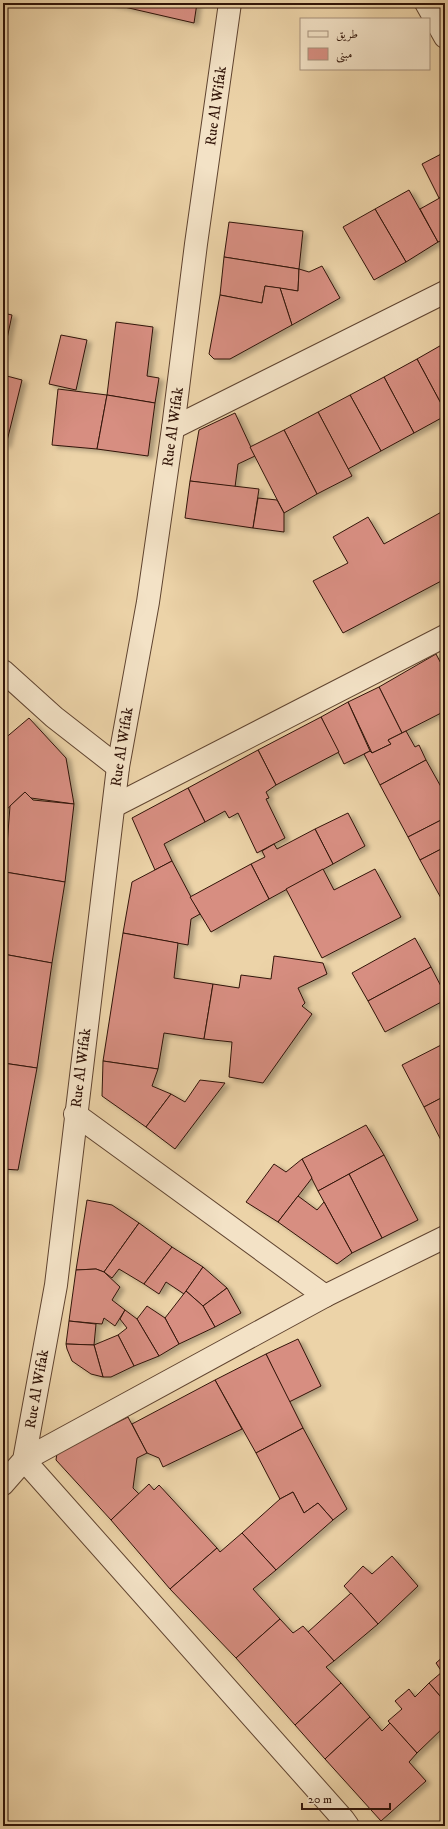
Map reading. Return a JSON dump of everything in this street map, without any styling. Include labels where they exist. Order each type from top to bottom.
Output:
[{"type":"street","name":"Rue Al Wifak","points":[[5,1479],[24,1460],[56,1285],[75,1114],[118,767],[148,602],[230,3]]},
{"type":"street","points":[[426,3],[445,38]]},
{"type":"street","points":[[173,428],[445,292]]},
{"type":"street","points":[[114,806],[445,636]]},
{"type":"street","points":[[3,672],[54,717],[118,767]]},
{"type":"street","points":[[75,1114],[325,1296]]},
{"type":"street","points":[[348,1826],[24,1460],[325,1296],[445,1237]]},
{"type":"building","points":[[107,3],[197,3],[194,23]]},
{"type":"building","points":[[445,152],[445,195],[439,198],[422,164]]},
{"type":"building","points":[[409,190],[438,242],[406,262],[375,209]]},
{"type":"building","points":[[445,195],[445,239],[438,242],[420,209]]},
{"type":"building","points":[[375,209],[406,262],[374,280],[343,227]]},
{"type":"building","points":[[229,222],[303,231],[299,269],[224,257]]},
{"type":"building","points":[[224,257],[299,269],[298,291],[265,286],[262,303],[220,295]]},
{"type":"building","points":[[322,266],[340,298],[292,325],[280,288],[298,291],[299,269],[309,272]]},
{"type":"building","points":[[265,286],[280,288],[292,325],[230,359],[214,359],[209,354],[220,295],[262,303]]},
{"type":"building","points":[[3,313],[12,315],[3,358]]},
{"type":"building","points":[[116,322],[153,327],[147,376],[159,378],[155,403],[107,395]]},
{"type":"building","points":[[61,335],[87,340],[76,390],[49,384]]},
{"type":"building","points":[[445,343],[445,411],[417,359]]},
{"type":"building","points":[[417,359],[445,411],[445,416],[414,433],[384,377]]},
{"type":"building","points":[[3,375],[22,380],[6,445],[3,445]]},
{"type":"building","points":[[384,377],[414,433],[381,451],[350,395]]},
{"type":"building","points":[[58,389],[107,395],[97,449],[52,445]]},
{"type":"building","points":[[107,395],[155,403],[148,456],[97,449]]},
{"type":"building","points":[[350,395],[381,451],[348,469],[318,412]]},
{"type":"building","points":[[318,412],[352,476],[317,494],[284,430]]},
{"type":"building","points":[[235,413],[255,456],[238,464],[235,487],[190,481],[199,430]]},
{"type":"building","points":[[284,430],[317,494],[284,513],[250,447]]},
{"type":"building","points":[[190,481],[259,489],[253,528],[185,518]]},
{"type":"building","points":[[258,498],[277,500],[284,513],[284,532],[253,528]]},
{"type":"building","points":[[445,510],[445,579],[343,633],[313,581],[348,563],[333,537],[368,517],[384,544]]},
{"type":"building","points":[[436,654],[445,671],[445,711],[402,733],[379,687]]},
{"type":"building","points":[[379,687],[402,733],[388,740],[391,744],[372,753],[348,702]]},
{"type":"building","points":[[348,702],[370,751],[344,764],[321,717]]},
{"type":"building","points":[[321,717],[339,752],[276,785],[258,750]]},
{"type":"building","points":[[29,718],[66,758],[74,804],[31,798],[25,792],[3,813],[3,740]]},
{"type":"building","points":[[406,731],[415,747],[419,745],[426,760],[380,785],[364,754],[370,751],[372,753],[391,744],[388,740]]},
{"type":"building","points":[[258,750],[276,785],[266,792],[269,798],[266,799],[285,838],[257,853],[238,813],[229,818],[225,811],[205,822],[188,788]]},
{"type":"building","points":[[426,760],[445,794],[445,818],[408,837],[380,785]]},
{"type":"building","points":[[188,788],[205,822],[164,844],[172,861],[155,870],[132,818]]},
{"type":"building","points":[[25,792],[33,800],[74,804],[65,882],[5,872],[10,806]]},
{"type":"building","points":[[348,813],[365,846],[333,864],[315,829]]},
{"type":"building","points":[[445,818],[445,847],[420,860],[408,837]]},
{"type":"building","points":[[315,829],[333,864],[269,899],[251,864],[265,857],[262,851],[274,844],[277,849]]},
{"type":"building","points":[[445,847],[445,898],[442,900],[420,860]]},
{"type":"building","points":[[172,861],[200,914],[191,919],[188,945],[123,933],[132,882]]},
{"type":"building","points":[[251,864],[269,899],[211,932],[190,897]]},
{"type":"building","points":[[323,869],[334,890],[375,869],[401,917],[322,958],[286,889]]},
{"type":"building","points":[[5,872],[65,882],[52,963],[3,954],[3,884]]},
{"type":"building","points":[[123,933],[178,943],[174,978],[213,984],[204,1039],[164,1033],[158,1069],[103,1061]]},
{"type":"building","points":[[415,938],[431,967],[368,1001],[352,973]]},
{"type":"building","points":[[3,954],[52,963],[37,1068],[3,1063]]},
{"type":"building","points":[[274,956],[323,963],[327,974],[298,988],[305,1003],[302,1006],[312,1014],[263,1083],[229,1077],[232,1042],[204,1039],[213,984],[239,988],[241,975],[271,979]]},
{"type":"building","points":[[431,967],[445,994],[445,1000],[385,1032],[368,1001]]},
{"type":"building","points":[[445,1043],[445,1096],[424,1107],[402,1065]]},
{"type":"building","points":[[103,1061],[158,1069],[152,1086],[171,1094],[146,1127],[102,1096]]},
{"type":"building","points":[[3,1063],[37,1068],[18,1170],[3,1169]]},
{"type":"building","points":[[200,1080],[225,1083],[175,1149],[146,1127],[171,1094],[185,1102]]},
{"type":"building","points":[[445,1096],[445,1148],[424,1107]]},
{"type":"building","points":[[366,1125],[384,1155],[318,1191],[302,1159]]},
{"type":"building","points":[[384,1155],[418,1220],[382,1238],[349,1174]]},
{"type":"building","points":[[302,1159],[312,1178],[278,1222],[246,1202],[274,1164],[286,1172]]},
{"type":"building","points":[[349,1174],[382,1238],[352,1253],[318,1191]]},
{"type":"building","points":[[298,1196],[317,1210],[324,1202],[352,1253],[337,1264],[278,1222]]},
{"type":"building","points":[[87,1200],[112,1205],[139,1223],[104,1272],[96,1269],[76,1270]]},
{"type":"building","points":[[139,1223],[172,1247],[144,1284],[119,1269],[112,1278],[104,1272]]},
{"type":"building","points":[[172,1247],[203,1267],[184,1294],[166,1282],[159,1294],[144,1284]]},
{"type":"building","points":[[203,1267],[227,1288],[203,1306],[186,1291]]},
{"type":"building","points":[[96,1269],[104,1272],[120,1287],[112,1300],[125,1310],[115,1326],[104,1318],[102,1324],[69,1321],[76,1270]]},
{"type":"building","points":[[227,1288],[241,1313],[215,1327],[203,1306]]},
{"type":"building","points":[[186,1291],[203,1306],[215,1327],[179,1344],[165,1318]]},
{"type":"building","points":[[147,1306],[165,1318],[179,1344],[159,1356],[137,1319]]},
{"type":"building","points":[[125,1310],[137,1319],[159,1356],[134,1366],[118,1335],[127,1328],[120,1319]]},
{"type":"building","points":[[69,1321],[96,1324],[94,1345],[66,1344]]},
{"type":"building","points":[[118,1335],[134,1366],[111,1377],[103,1377],[94,1345]]},
{"type":"building","points":[[298,1339],[321,1386],[289,1402],[266,1354]]},
{"type":"building","points":[[66,1344],[94,1345],[103,1377],[91,1374],[72,1361]]},
{"type":"building","points":[[266,1354],[303,1428],[256,1453],[215,1380]]},
{"type":"building","points":[[215,1380],[242,1429],[163,1467],[159,1458],[147,1453],[132,1424]]},
{"type":"building","points":[[128,1417],[147,1453],[137,1458],[133,1488],[139,1494],[111,1520],[56,1460],[57,1453]]},
{"type":"building","points":[[303,1428],[347,1509],[333,1520],[318,1503],[304,1513],[293,1492],[280,1499],[256,1453]]},
{"type":"building","points":[[149,1484],[154,1490],[159,1485],[217,1548],[170,1589],[111,1520]]},
{"type":"building","points":[[293,1492],[304,1513],[318,1503],[333,1520],[276,1570],[242,1533],[280,1499]]},
{"type":"building","points":[[242,1533],[276,1570],[253,1589],[280,1619],[236,1658],[170,1589],[217,1548],[220,1552]]},
{"type":"building","points":[[392,1556],[418,1586],[378,1624],[344,1586],[363,1566],[372,1574]]},
{"type":"building","points":[[351,1593],[378,1624],[334,1661],[308,1632]]},
{"type":"building","points":[[280,1619],[293,1633],[303,1626],[334,1661],[326,1667],[341,1683],[295,1725],[236,1658]]},
{"type":"building","points":[[445,1655],[445,1702],[429,1683],[442,1672],[436,1663]]},
{"type":"building","points":[[341,1683],[370,1717],[325,1759],[295,1725]]},
{"type":"building","points":[[429,1683],[445,1702],[445,1726],[417,1753],[388,1721],[402,1709],[395,1701],[409,1689],[415,1697]]},
{"type":"building","points":[[370,1717],[382,1731],[390,1723],[417,1753],[409,1762],[426,1781],[381,1821],[325,1759]]}]
